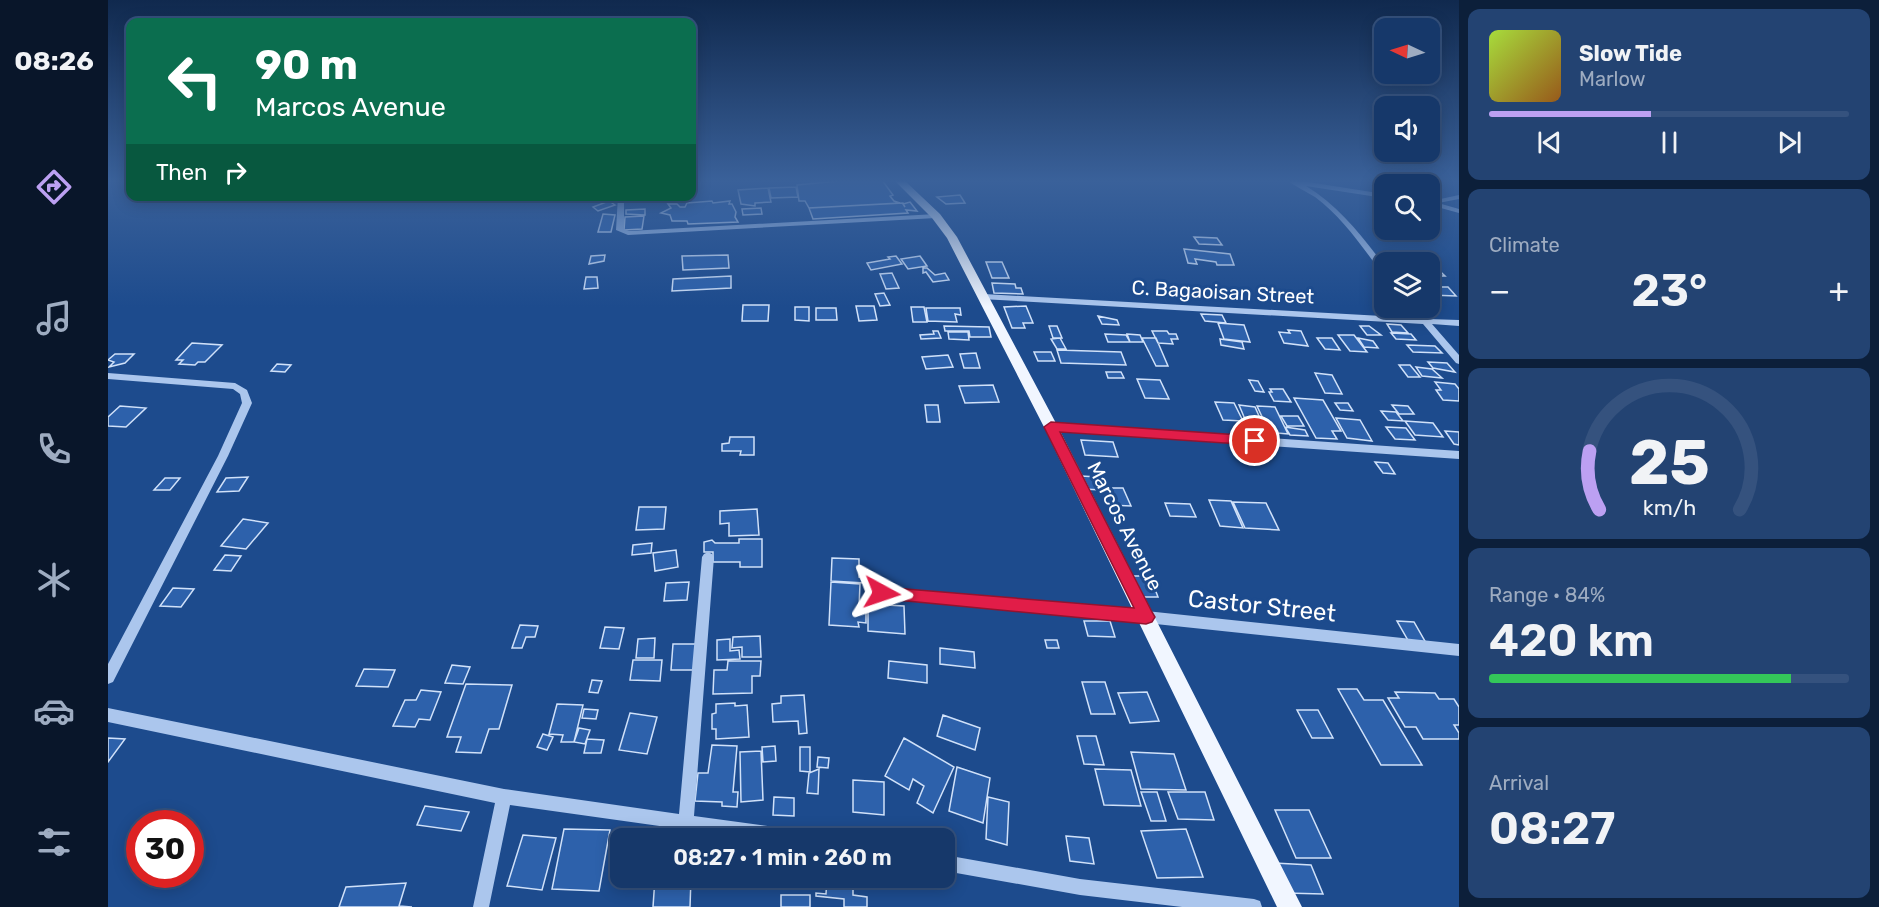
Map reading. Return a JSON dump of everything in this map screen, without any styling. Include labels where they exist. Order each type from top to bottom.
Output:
[{"type":"main road","name":"Marcos Avenue","points":[[941,222],[952,237],[1051,427],[1290,907]]},
{"type":"street","points":[[620,222],[620,230],[628,233],[821,222]]},
{"type":"street","points":[[1346,222],[1374,257]]},
{"type":"street","name":"C. Bagaoisan Street","points":[[984,297],[1459,323]]},
{"type":"street","points":[[1422,318],[1459,361]]},
{"type":"street","points":[[108,376],[235,386],[244,392],[247,403],[171,559],[108,678]]},
{"type":"street","points":[[1051,427],[1459,455]]},
{"type":"street","points":[[686,822],[708,557]]},
{"type":"street","name":"Castor Street","points":[[882,593],[1146,617],[1459,650]]},
{"type":"street","points":[[108,715],[504,797],[728,828]]},
{"type":"street","points":[[481,907],[504,797]]},
{"type":"street","points":[[955,865],[1080,887],[1254,907]]},
{"type":"building","points":[[601,222],[613,222],[611,232],[598,232]]},
{"type":"building","points":[[625,222],[643,222],[642,229],[624,230]]},
{"type":"building","points":[[687,222],[730,222],[688,224]]},
{"type":"building","points":[[1194,237],[1217,238],[1222,245],[1199,244]]},
{"type":"building","points":[[1184,249],[1230,254],[1234,265],[1217,265],[1216,262],[1195,259],[1197,264],[1188,263]]},
{"type":"building","points":[[605,255],[604,261],[589,264],[591,256]]},
{"type":"building","points":[[728,255],[729,268],[683,270],[682,256]]},
{"type":"building","points":[[896,256],[902,264],[871,270],[867,263],[890,259],[888,257]]},
{"type":"building","points":[[920,256],[927,266],[908,269],[901,259]]},
{"type":"building","points":[[986,262],[1002,262],[1009,278],[992,278]]},
{"type":"building","points":[[923,268],[927,268],[935,275],[945,273],[949,280],[933,282],[926,272],[923,273]]},
{"type":"building","points":[[892,273],[899,288],[886,289],[880,274]]},
{"type":"building","points":[[731,276],[731,288],[672,291],[673,279]]},
{"type":"building","points":[[586,277],[597,277],[598,288],[584,289]]},
{"type":"building","points":[[992,283],[1015,284],[1016,288],[1021,288],[1023,294],[994,293]]},
{"type":"building","points":[[1440,287],[1448,287],[1456,296],[1440,295]]},
{"type":"building","points":[[884,293],[890,305],[880,306],[875,294]]},
{"type":"building","points":[[743,305],[769,305],[768,321],[742,321]]},
{"type":"building","points":[[856,306],[874,306],[877,320],[859,321]]},
{"type":"building","points":[[1026,306],[1033,323],[1023,323],[1025,328],[1012,328],[1004,307]]},
{"type":"building","points":[[795,307],[809,307],[809,321],[795,320]]},
{"type":"building","points":[[911,307],[924,307],[927,322],[913,322]]},
{"type":"building","points":[[816,308],[836,308],[837,320],[816,320]]},
{"type":"building","points":[[926,308],[960,308],[961,315],[955,314],[957,322],[928,321]]},
{"type":"building","points":[[1201,314],[1222,315],[1226,323],[1205,321]]},
{"type":"building","points":[[1098,316],[1117,320],[1119,325],[1102,324]]},
{"type":"building","points":[[1218,323],[1244,325],[1250,342],[1224,339]]},
{"type":"building","points":[[1387,324],[1401,325],[1408,333],[1392,332]]},
{"type":"building","points":[[944,326],[989,327],[991,337],[970,337],[969,331],[945,331]]},
{"type":"building","points":[[1049,326],[1057,326],[1062,338],[1053,338]]},
{"type":"building","points":[[1360,326],[1369,326],[1381,335],[1367,335]]},
{"type":"building","points":[[1288,330],[1301,331],[1308,346],[1284,343],[1279,332],[1290,333]]},
{"type":"building","points":[[933,331],[938,331],[941,338],[921,339],[920,335],[934,334]]},
{"type":"building","points":[[1152,331],[1167,331],[1169,334],[1176,334],[1178,339],[1171,339],[1173,344],[1158,343]]},
{"type":"building","points":[[948,332],[968,332],[969,340],[949,339]]},
{"type":"building","points":[[1391,333],[1411,334],[1416,340],[1396,339]]},
{"type":"building","points":[[1105,334],[1126,335],[1130,342],[1108,342]]},
{"type":"building","points":[[1127,334],[1140,335],[1143,342],[1130,342]]},
{"type":"building","points":[[1338,335],[1354,335],[1367,352],[1350,351]]},
{"type":"building","points":[[1060,338],[1066,349],[1057,349],[1051,339]]},
{"type":"building","points":[[1142,338],[1156,338],[1168,366],[1156,366]]},
{"type":"building","points":[[1317,338],[1332,338],[1340,350],[1325,349]]},
{"type":"building","points":[[1358,338],[1373,341],[1378,348],[1364,347]]},
{"type":"building","points":[[1220,339],[1242,342],[1244,349],[1221,345]]},
{"type":"building","points":[[192,343],[222,345],[205,362],[198,362],[195,365],[179,364],[183,360],[176,360]]},
{"type":"building","points":[[1407,345],[1435,346],[1442,353],[1413,352]]},
{"type":"building","points":[[1057,350],[1121,352],[1126,365],[1061,363]]},
{"type":"building","points":[[1034,352],[1051,352],[1055,361],[1038,361]]},
{"type":"building","points":[[976,353],[980,368],[964,368],[960,354]]},
{"type":"building","points":[[115,354],[134,354],[125,363],[109,367],[114,362],[108,360]]},
{"type":"building","points":[[948,355],[953,367],[926,369],[922,357]]},
{"type":"building","points":[[1428,362],[1447,363],[1455,372],[1433,368]]},
{"type":"building","points":[[277,364],[291,365],[285,372],[271,371]]},
{"type":"building","points":[[1399,365],[1410,365],[1420,377],[1408,377]]},
{"type":"building","points":[[1416,367],[1432,369],[1442,378],[1422,376]]},
{"type":"building","points":[[1106,372],[1121,372],[1124,378],[1108,378]]},
{"type":"building","points":[[1315,373],[1332,375],[1342,394],[1325,393]]},
{"type":"building","points":[[1137,379],[1160,380],[1169,399],[1145,398]]},
{"type":"building","points":[[1249,380],[1258,381],[1264,392],[1255,391]]},
{"type":"building","points":[[1435,382],[1455,384],[1459,389],[1459,401],[1443,400],[1436,390],[1441,390]]},
{"type":"building","points":[[993,385],[999,402],[965,403],[959,386]]},
{"type":"building","points":[[1270,389],[1283,389],[1291,402],[1274,401],[1269,392],[1272,392]]},
{"type":"building","points":[[1294,398],[1323,400],[1341,431],[1332,431],[1337,439],[1316,438]]},
{"type":"building","points":[[1215,402],[1234,403],[1243,421],[1223,420]]},
{"type":"building","points":[[1335,403],[1348,403],[1353,411],[1340,410]]},
{"type":"building","points":[[925,405],[938,405],[940,422],[927,422]]},
{"type":"building","points":[[1239,405],[1255,407],[1263,425],[1247,424]]},
{"type":"building","points":[[1392,405],[1408,406],[1414,414],[1399,414]]},
{"type":"building","points":[[120,406],[146,408],[126,427],[108,426],[108,417]]},
{"type":"building","points":[[1257,406],[1275,407],[1288,434],[1277,433],[1274,426],[1266,425]]},
{"type":"building","points":[[1381,411],[1396,412],[1403,421],[1388,420]]},
{"type":"building","points":[[1281,416],[1298,416],[1304,426],[1287,426]]},
{"type":"building","points":[[1336,418],[1360,420],[1372,441],[1347,438]]},
{"type":"building","points":[[1405,421],[1433,423],[1443,437],[1415,435]]},
{"type":"building","points":[[1285,427],[1305,430],[1308,436],[1290,435]]},
{"type":"building","points":[[1386,427],[1406,428],[1415,440],[1395,439]]},
{"type":"building","points":[[1445,431],[1459,432],[1459,445],[1454,444]]},
{"type":"building","points":[[730,437],[754,437],[754,455],[740,455],[741,451],[722,451],[722,444],[729,443]]},
{"type":"building","points":[[1081,440],[1113,442],[1118,457],[1085,455]]},
{"type":"building","points":[[1375,462],[1388,463],[1395,474],[1383,473]]},
{"type":"building","points":[[1081,476],[1098,477],[1101,490],[1084,489]]},
{"type":"building","points":[[248,477],[239,491],[217,492],[226,478]]},
{"type":"building","points":[[165,478],[180,478],[170,490],[154,490]]},
{"type":"building","points":[[1103,488],[1123,488],[1131,506],[1109,505]]},
{"type":"building","points":[[1209,500],[1231,501],[1243,528],[1220,526]]},
{"type":"building","points":[[1233,502],[1266,503],[1279,530],[1245,528]]},
{"type":"building","points":[[1165,503],[1190,504],[1196,517],[1170,516]]},
{"type":"building","points":[[639,507],[666,507],[664,529],[636,530]]},
{"type":"building","points":[[757,509],[759,535],[729,536],[729,523],[720,524],[720,511]]},
{"type":"building","points":[[243,519],[268,523],[246,549],[221,546]]},
{"type":"building","points":[[739,539],[762,539],[762,567],[740,567],[740,562],[713,562],[713,552],[704,552],[704,542],[712,540],[715,543],[739,543]]},
{"type":"building","points":[[652,543],[651,553],[632,555],[633,545]]},
{"type":"building","points":[[676,550],[678,567],[655,571],[653,553]]},
{"type":"building","points":[[225,555],[241,556],[231,571],[214,570]]},
{"type":"building","points":[[832,558],[859,559],[859,577],[865,578],[865,583],[831,581]]},
{"type":"building","points":[[1132,576],[1150,576],[1158,597],[1141,597]]},
{"type":"building","points":[[689,582],[687,600],[664,601],[666,583]]},
{"type":"building","points":[[831,582],[860,584],[859,607],[866,607],[866,623],[858,622],[859,627],[829,625]]},
{"type":"building","points":[[173,588],[194,589],[181,607],[160,606]]},
{"type":"building","points":[[868,604],[904,606],[905,634],[868,631]]},
{"type":"building","points":[[1084,621],[1110,621],[1115,637],[1088,636]]},
{"type":"building","points":[[1397,621],[1414,622],[1426,643],[1409,642]]},
{"type":"building","points":[[520,625],[538,626],[535,637],[526,637],[522,648],[512,648]]},
{"type":"building","points":[[605,627],[624,628],[619,649],[600,648]]},
{"type":"building","points":[[760,636],[761,657],[742,657],[742,647],[732,648],[733,637]]},
{"type":"building","points":[[655,638],[654,658],[636,658],[638,639]]},
{"type":"building","points":[[730,639],[730,651],[739,650],[740,659],[717,660],[717,640]]},
{"type":"building","points":[[1045,640],[1057,640],[1059,648],[1047,648]]},
{"type":"building","points":[[673,644],[699,644],[697,670],[671,670]]},
{"type":"building","points":[[940,648],[974,652],[975,668],[940,664]]},
{"type":"building","points":[[633,660],[662,660],[660,681],[630,680]]},
{"type":"building","points":[[728,661],[761,661],[760,676],[752,676],[752,693],[713,694],[714,670],[727,670]]},
{"type":"building","points":[[889,661],[927,665],[927,683],[888,678]]},
{"type":"building","points":[[452,665],[470,667],[463,684],[445,683]]},
{"type":"building","points":[[364,669],[395,670],[388,687],[356,686]]},
{"type":"building","points":[[592,680],[602,681],[598,693],[589,692]]},
{"type":"building","points":[[1082,682],[1105,682],[1115,714],[1091,714]]},
{"type":"building","points":[[466,684],[512,685],[499,729],[489,729],[481,753],[456,752],[461,737],[447,737]]},
{"type":"building","points":[[1338,689],[1357,689],[1364,700],[1383,700],[1422,765],[1381,765]]},
{"type":"building","points":[[421,690],[441,692],[430,720],[419,719],[415,727],[393,726],[405,700],[416,700]]},
{"type":"building","points":[[1147,692],[1159,721],[1130,723],[1118,693]]},
{"type":"building","points":[[1395,692],[1435,693],[1439,699],[1454,699],[1459,707],[1459,725],[1454,725],[1459,733],[1459,739],[1423,739],[1416,727],[1405,727],[1388,698],[1399,698]]},
{"type":"building","points":[[804,695],[807,733],[799,734],[798,721],[773,722],[772,704],[781,703],[781,696]]},
{"type":"building","points":[[735,703],[735,706],[747,705],[749,737],[716,739],[716,729],[712,729],[712,714],[716,713],[716,704]]},
{"type":"building","points":[[557,704],[583,705],[574,742],[561,742],[563,735],[549,734]]},
{"type":"building","points":[[584,709],[598,710],[596,719],[582,718]]},
{"type":"building","points":[[1297,710],[1318,710],[1333,738],[1312,738]]},
{"type":"building","points":[[630,713],[657,717],[647,754],[619,750]]},
{"type":"building","points":[[943,715],[980,728],[975,750],[937,736]]},
{"type":"building","points":[[579,728],[590,730],[585,744],[574,742]]},
{"type":"building","points":[[543,734],[553,737],[547,750],[537,747]]},
{"type":"building","points":[[1077,736],[1096,736],[1104,765],[1084,764]]},
{"type":"building","points":[[108,738],[125,739],[108,762]]},
{"type":"building","points":[[904,738],[954,767],[933,813],[917,803],[924,786],[913,779],[909,790],[885,776]]},
{"type":"building","points":[[587,739],[604,740],[601,753],[584,753]]},
{"type":"building","points":[[712,745],[737,746],[733,792],[738,792],[737,807],[722,806],[722,802],[695,801],[698,773],[708,773]]},
{"type":"building","points":[[775,746],[776,761],[763,762],[762,747]]},
{"type":"building","points":[[800,747],[810,747],[810,772],[800,771]]},
{"type":"building","points":[[761,751],[763,800],[741,802],[740,752]]},
{"type":"building","points":[[1131,752],[1174,754],[1186,790],[1141,789]]},
{"type":"building","points":[[818,757],[829,758],[828,768],[817,767]]},
{"type":"building","points":[[957,767],[990,778],[983,823],[949,811]]},
{"type":"building","points":[[819,769],[818,794],[807,793],[809,773]]},
{"type":"building","points":[[1095,769],[1131,770],[1141,806],[1104,805]]},
{"type":"building","points":[[853,780],[884,782],[884,815],[853,812]]},
{"type":"building","points":[[1141,792],[1157,792],[1166,821],[1151,821]]},
{"type":"building","points":[[1168,792],[1205,792],[1214,820],[1178,819]]},
{"type":"building","points":[[774,797],[794,798],[794,816],[773,815]]},
{"type":"building","points":[[988,797],[1009,802],[1007,845],[986,839]]},
{"type":"building","points":[[425,806],[469,812],[461,831],[417,825]]},
{"type":"building","points":[[1275,810],[1309,810],[1331,858],[1296,858]]},
{"type":"building","points":[[564,829],[610,830],[599,891],[552,889]]},
{"type":"building","points":[[1186,829],[1203,877],[1157,878],[1141,831]]},
{"type":"building","points":[[523,835],[556,838],[542,890],[507,886]]},
{"type":"building","points":[[1066,836],[1089,838],[1094,864],[1070,861]]},
{"type":"building","points":[[1274,863],[1311,865],[1323,894],[1285,893]]},
{"type":"building","points":[[406,883],[399,906],[412,907],[339,907],[346,887]]},
{"type":"building","points":[[654,888],[691,888],[690,907],[653,907]]},
{"type":"building","points":[[826,888],[853,888],[853,895],[867,897],[867,907],[844,907],[844,899],[816,896],[816,893],[826,894]]},
{"type":"building","points":[[781,895],[810,895],[810,907],[781,907]]},
{"type":"route","points":[[882,593],[1146,617],[1051,427],[1255,441]]}]
